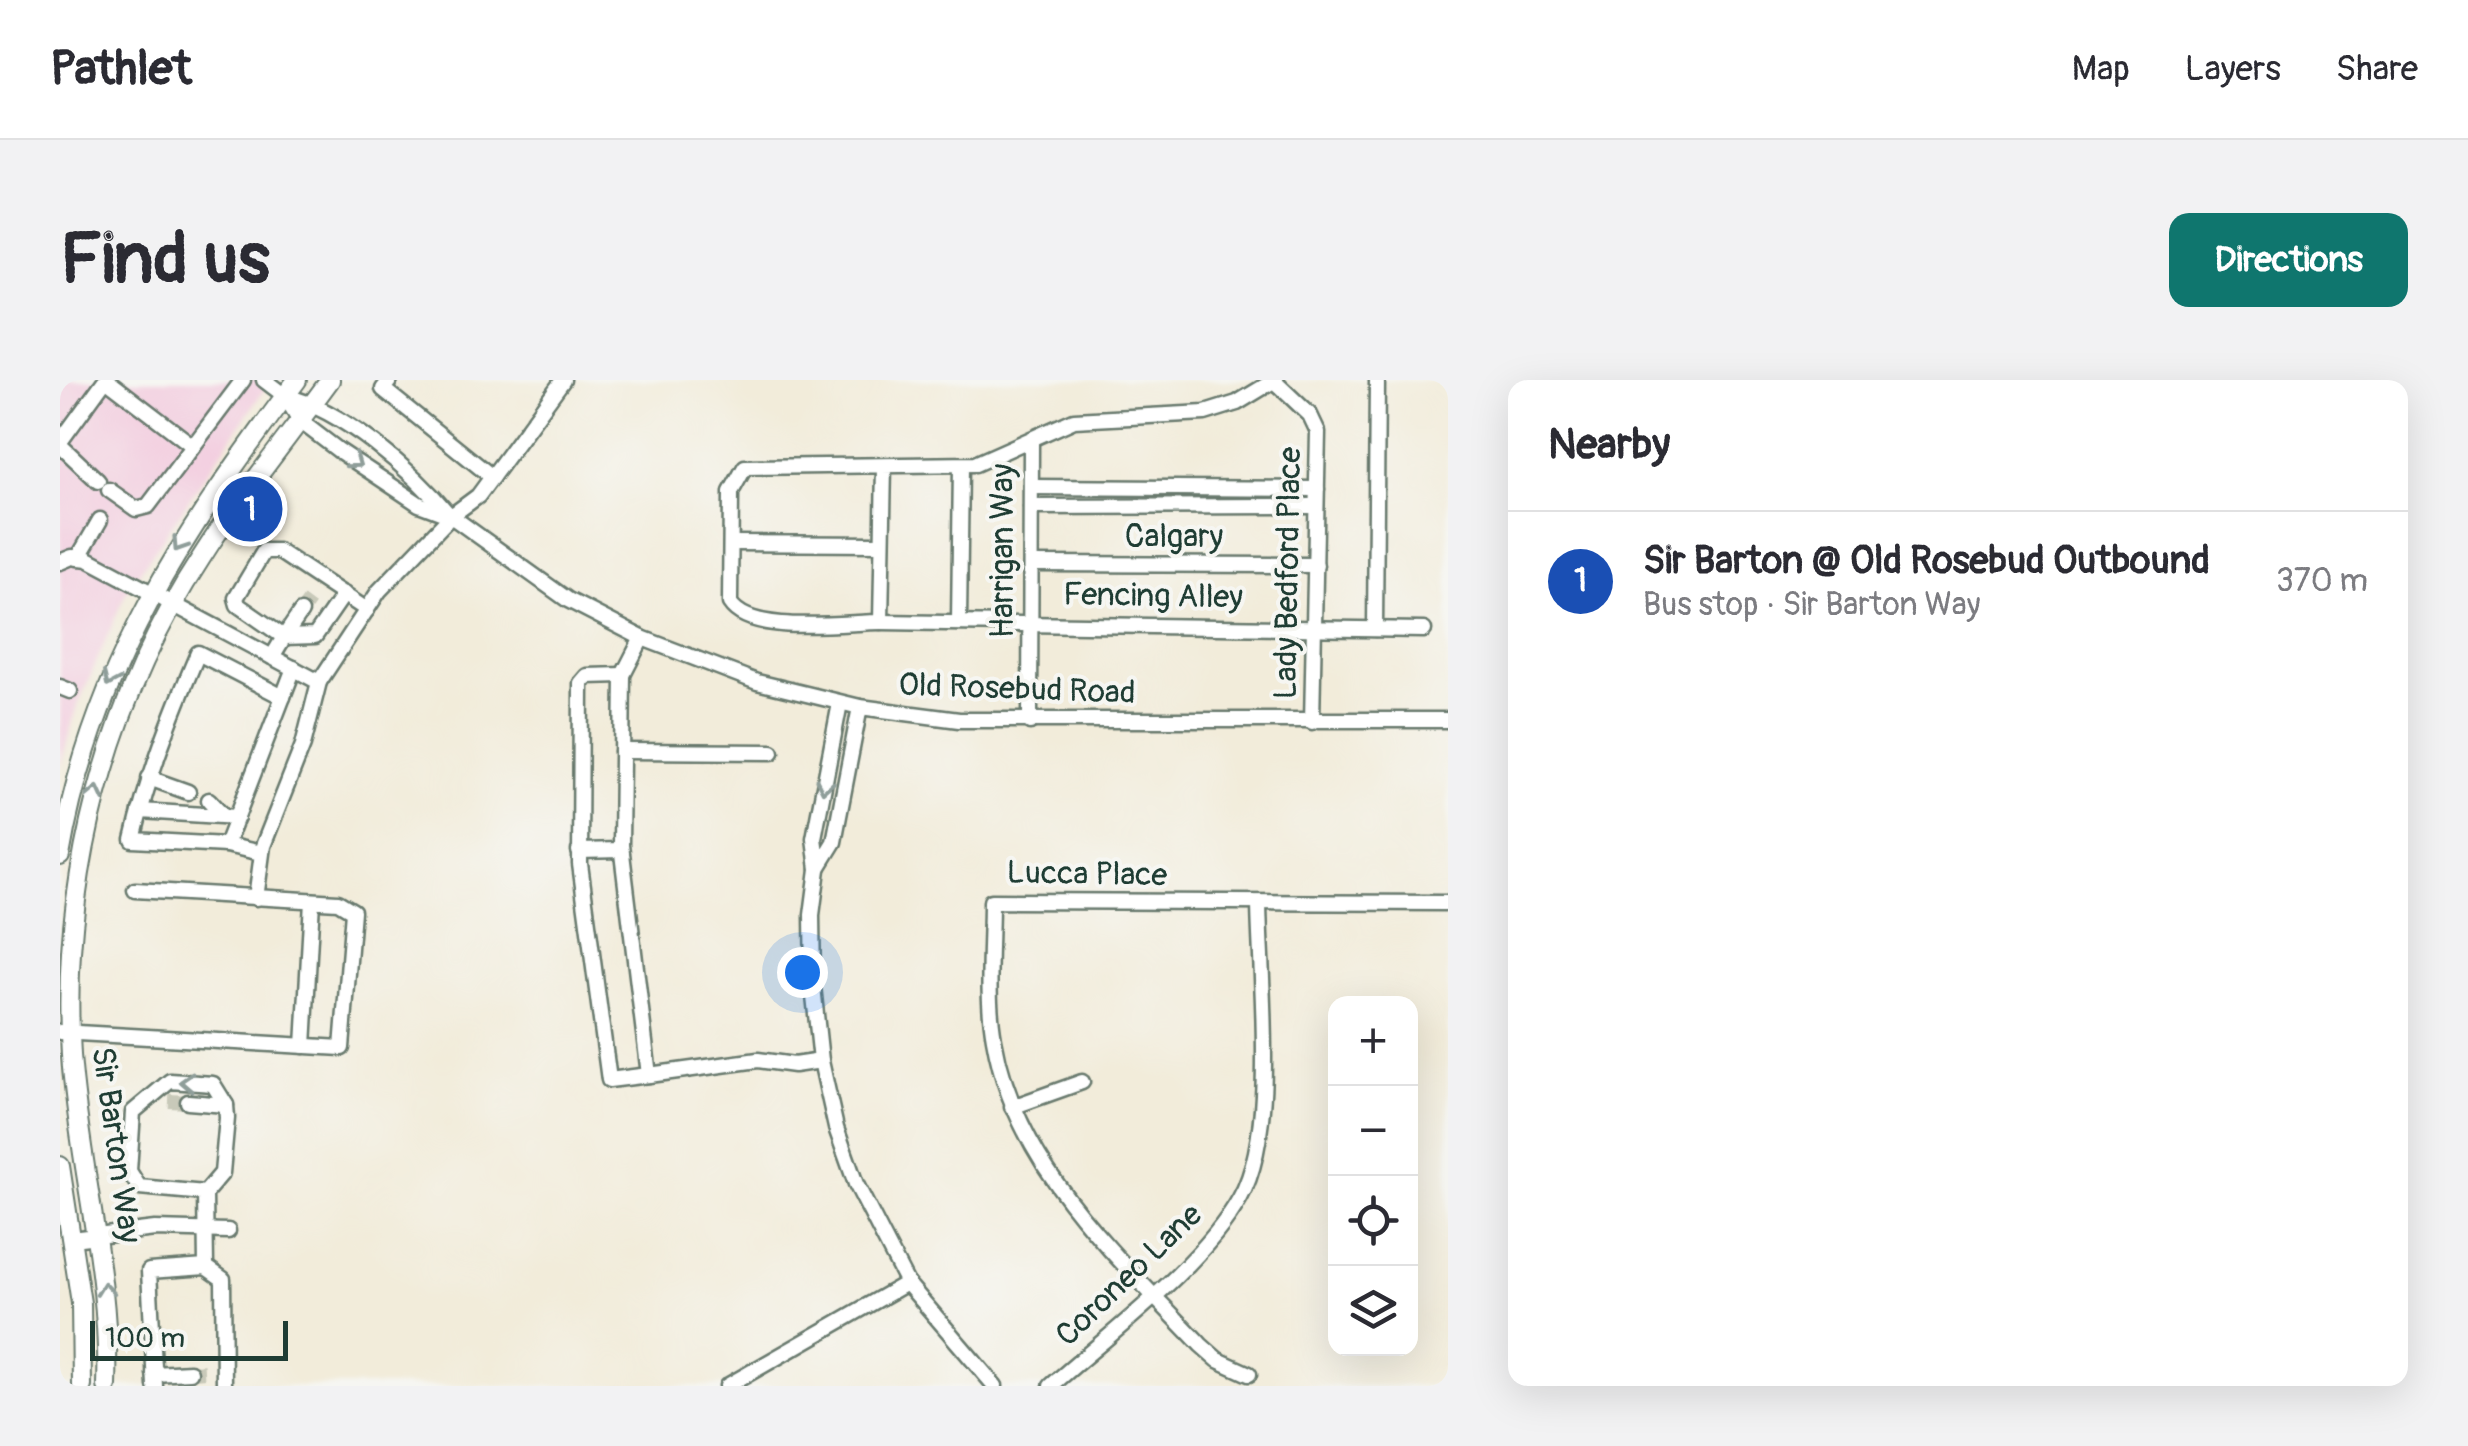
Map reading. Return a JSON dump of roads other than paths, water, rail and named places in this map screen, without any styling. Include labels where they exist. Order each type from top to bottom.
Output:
[{"type":"main road","points":[[61,844],[96,716],[152,592],[174,552],[297,380]]},
{"type":"main road","name":"Sir Barton Way","points":[[106,1386],[107,1308],[65,1032],[72,941],[87,842],[114,733],[174,604],[210,544],[330,380]]},
{"type":"main road","name":"Sir Barton Way","points":[[60,1166],[81,1304],[82,1386]]},
{"type":"street","points":[[193,446],[106,380],[60,443],[103,485],[136,509],[148,506],[243,380]]},
{"type":"street","name":"Old Rosebud Road","points":[[264,380],[285,396],[300,421],[419,504],[451,516]]},
{"type":"street","points":[[390,380],[383,389],[492,476]]},
{"type":"street","points":[[256,898],[261,852],[303,745],[319,682],[367,610],[451,516],[478,496],[563,380]]},
{"type":"street","points":[[1375,630],[1377,380]]},
{"type":"street","points":[[880,622],[884,466],[961,465],[1031,441],[1052,426],[1100,416],[1205,413],[1237,402],[1275,381]]},
{"type":"street","name":"Lady Bedford Place","points":[[1275,381],[1310,415],[1318,432],[1317,626],[1312,722]]},
{"type":"street","name":"Old Rosebud Road","points":[[285,396],[313,403],[426,486],[451,516],[568,600],[642,638],[739,676],[860,708],[958,720],[1448,720]]},
{"type":"street","name":"Harrigan Way","points":[[1030,722],[1031,441]]},
{"type":"street","points":[[959,622],[961,465]]},
{"type":"street","name":"Fencing Alley","points":[[884,466],[745,467],[731,492],[730,603],[746,619],[777,623],[1030,622],[1424,630]]},
{"type":"street","points":[[1031,487],[1317,489]]},
{"type":"street","points":[[1031,507],[1316,506]]},
{"type":"street","points":[[78,558],[100,520]]},
{"type":"street","points":[[731,543],[882,544]]},
{"type":"street","points":[[344,594],[315,636],[284,637],[238,605],[236,598],[264,551],[278,551],[344,594],[367,610]]},
{"type":"street","points":[[60,562],[78,558],[152,592],[319,682]]},
{"type":"street","name":"Calgary","points":[[1031,564],[1316,565]]},
{"type":"street","points":[[312,596],[322,580]]},
{"type":"street","points":[[272,657],[301,612]]},
{"type":"street","points":[[642,638],[624,675],[622,850],[649,1075]]},
{"type":"street","points":[[261,852],[226,845],[133,840],[149,778],[198,653],[283,697]]},
{"type":"street","points":[[226,845],[231,816],[294,668]]},
{"type":"street","points":[[624,675],[587,676],[582,683],[579,851],[609,1080],[770,1059],[794,1065],[822,1061]]},
{"type":"street","points":[[840,703],[814,838],[818,869],[812,986],[836,1128],[856,1184],[907,1283],[996,1386]]},
{"type":"street","points":[[818,869],[834,842],[860,708]]},
{"type":"street","points":[[622,750],[772,752]]},
{"type":"street","points":[[149,778],[188,792]]},
{"type":"street","points":[[209,800],[231,816]]},
{"type":"street","points":[[140,812],[231,816]]},
{"type":"street","points":[[61,844],[87,842]]},
{"type":"street","points":[[579,851],[622,850]]},
{"type":"street","points":[[65,1032],[342,1048],[353,911],[338,902],[135,890]]},
{"type":"street","points":[[304,1046],[312,900]]},
{"type":"street","name":"Lucca Place","points":[[1249,1374],[1218,1360],[1152,1294],[1050,1180],[1012,1106],[993,1035],[991,901],[1448,903]]},
{"type":"street","name":"Coroneo Lane","points":[[1051,1386],[1223,1226],[1242,1195],[1256,1159],[1261,1128],[1258,903]]},
{"type":"street","points":[[206,1193],[139,1187],[129,1171],[133,1112],[170,1081],[213,1084],[226,1112],[222,1173],[206,1193],[206,1267]]},
{"type":"street","points":[[1012,1106],[1082,1082]]},
{"type":"street","points":[[147,1100],[169,1101]]},
{"type":"street","points":[[188,1102],[226,1112]]},
{"type":"street","points":[[72,1238],[228,1231]]},
{"type":"street","points":[[190,1372],[154,1380],[149,1271],[206,1267],[223,1279],[219,1376]]},
{"type":"street","points":[[727,1386],[907,1283]]},
{"type":"tunnel","points":[[301,612],[312,597]]},
{"type":"tunnel","points":[[169,1101],[188,1102]]},
{"type":"tunnel","points":[[190,1372],[209,1371]]},
{"type":"place","name":"Sir Barton @ Old Rosebud Outbound","points":[[250,509]]}]
